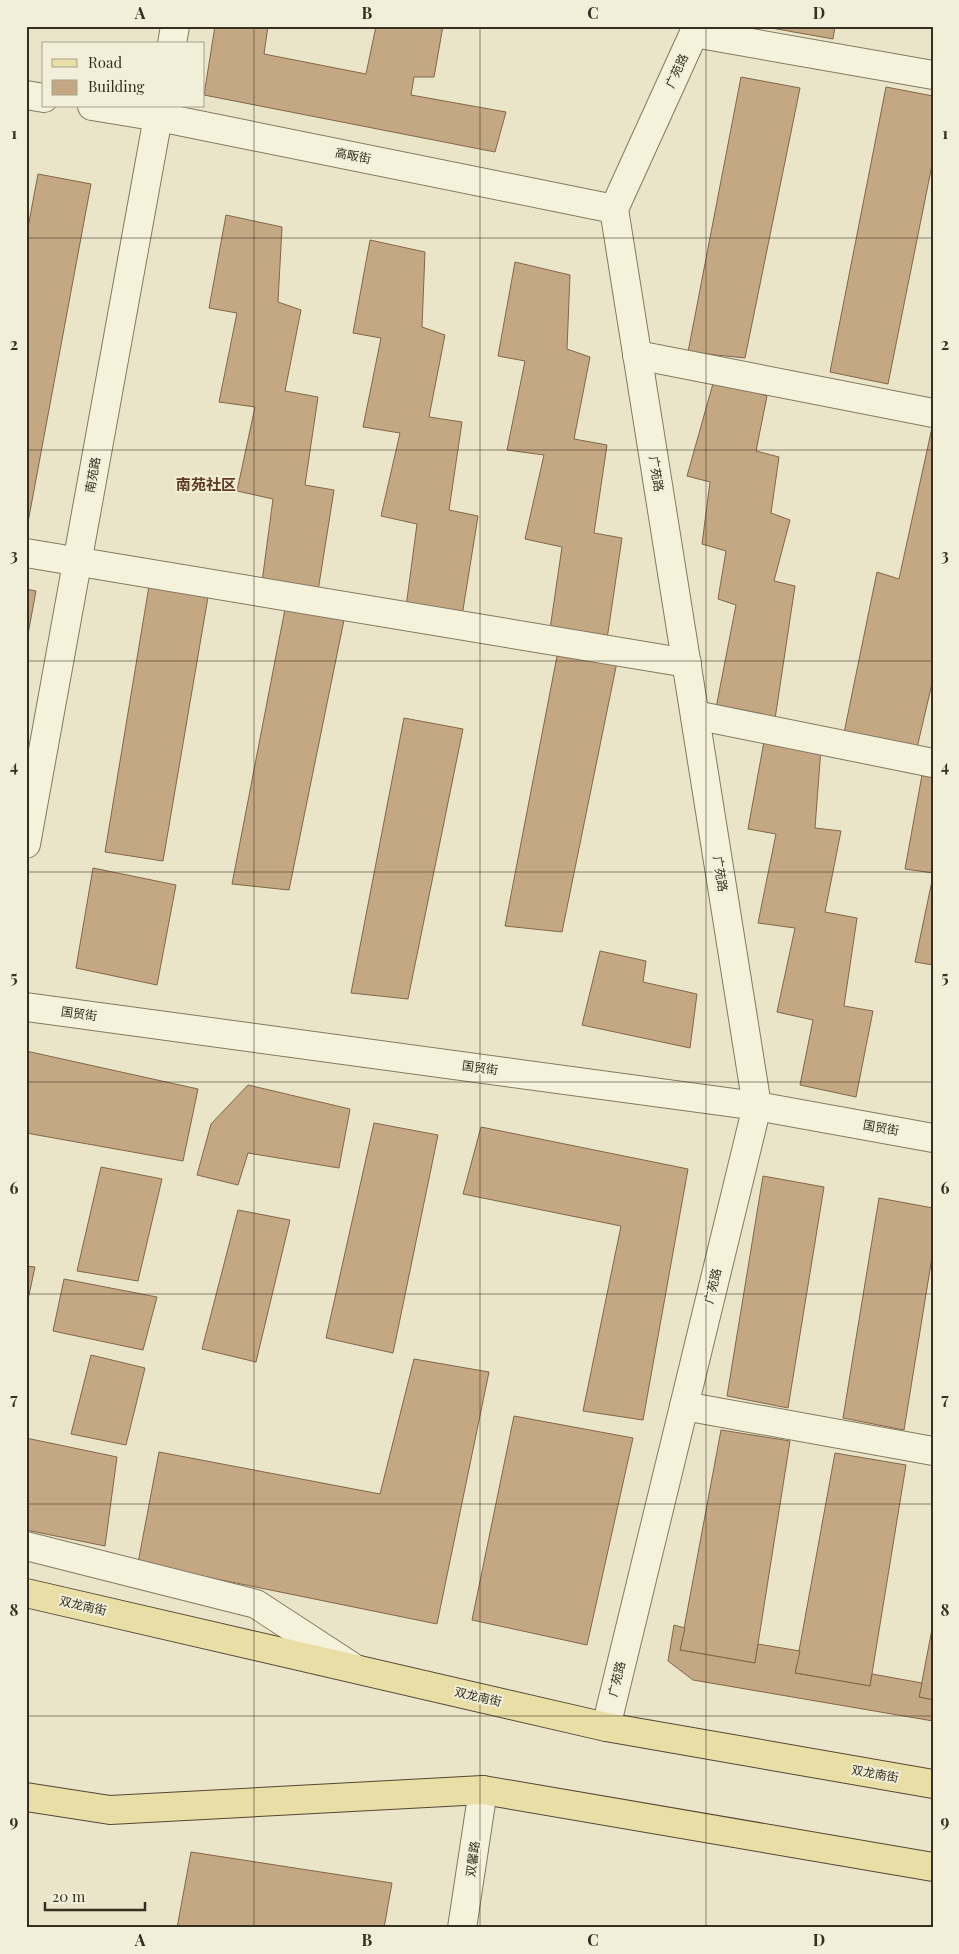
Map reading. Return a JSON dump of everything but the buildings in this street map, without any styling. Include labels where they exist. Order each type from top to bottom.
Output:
[{"type":"main road","name":"双龙南街","points":[[26,1593],[606,1727],[933,1784]]},
{"type":"main road","points":[[26,1797],[110,1810],[483,1790],[933,1867]]},
{"type":"street","points":[[172,42],[175,26]]},
{"type":"street","points":[[695,30],[933,75]]},
{"type":"street","name":"广苑路","points":[[606,1727],[757,1106],[614,209],[695,30]]},
{"type":"street","name":"高畈街","points":[[115,108],[160,112],[614,209]]},
{"type":"street","name":"南苑路","points":[[26,844],[160,112]]},
{"type":"street","points":[[637,355],[933,413]]},
{"type":"street","points":[[26,553],[686,663]]},
{"type":"street","points":[[695,715],[933,763]]},
{"type":"street","name":"国贸街","points":[[26,1007],[757,1106],[933,1138]]},
{"type":"street","points":[[684,1406],[933,1451]]},
{"type":"street","points":[[26,1546],[256,1604],[356,1669]]},
{"type":"street","name":"双馨路","points":[[462,1928],[483,1790]]},
{"type":"district","name":"南苑社区","points":[[206,485]]}]
